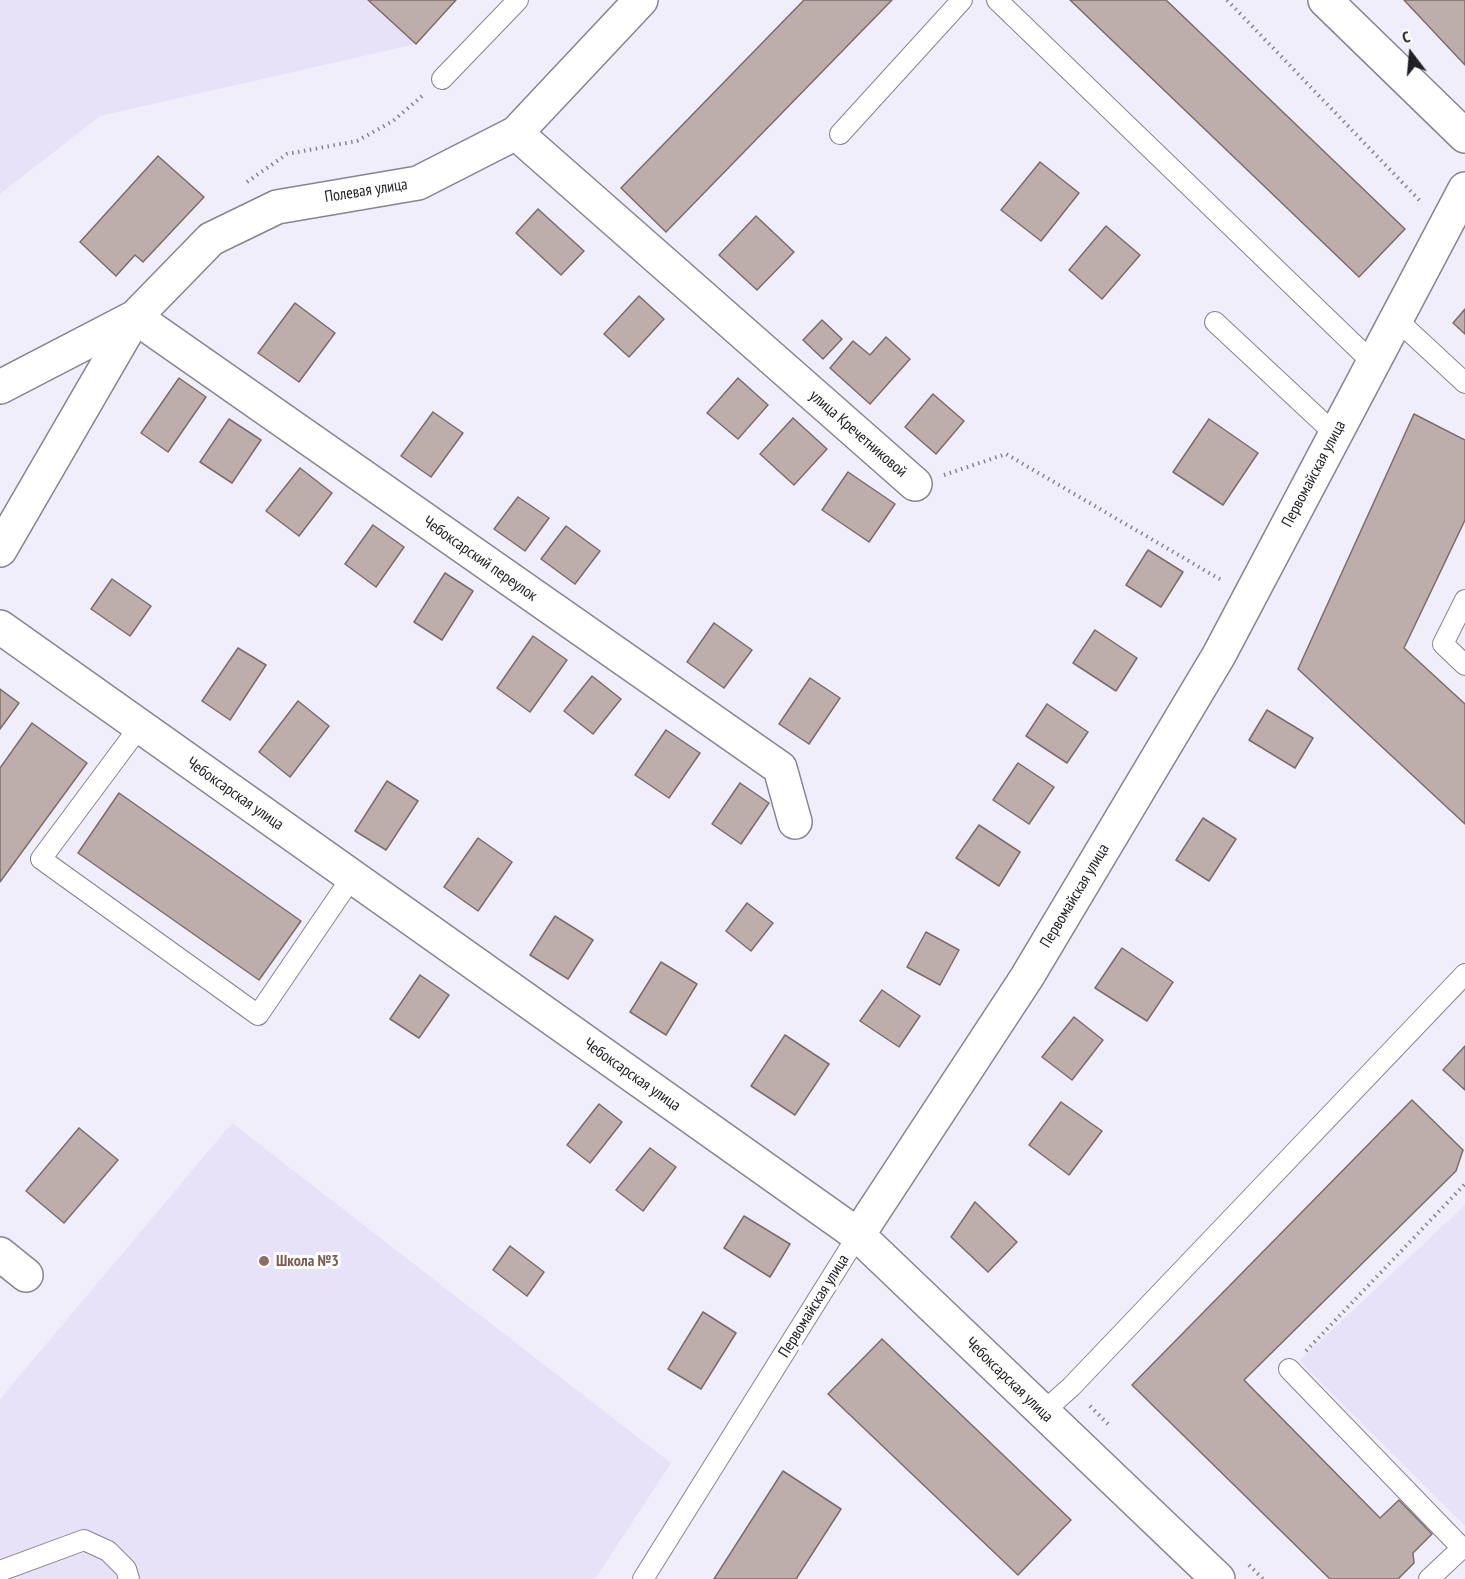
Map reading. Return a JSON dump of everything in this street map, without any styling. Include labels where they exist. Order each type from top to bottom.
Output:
[{"type":"street","name":"Полевая улица","points":[[0,550],[135,317],[211,238],[277,207],[418,183],[516,133],[641,0]]},
{"type":"street","points":[[1325,0],[1465,136]]},
{"type":"street","name":"улица Кречетниковой","points":[[516,133],[915,484]]},
{"type":"street","name":"Первомайская улица","points":[[858,1235],[1027,977],[1219,655],[1465,189]]},
{"type":"street","name":"Полевая улица","points":[[0,387],[135,317]]},
{"type":"street","name":"Чебоксарский переулок","points":[[135,317],[780,768],[795,822]]},
{"type":"street","name":"Чебоксарская улица","points":[[0,627],[858,1235],[1218,1579]]},
{"type":"street","points":[[0,1254],[26,1275]]},
{"type":"lane","points":[[442,79],[518,0]]},
{"type":"lane","points":[[840,134],[962,0]]},
{"type":"lane","points":[[997,0],[1372,362]]},
{"type":"lane","points":[[1395,318],[1465,383]]},
{"type":"lane","points":[[1215,322],[1335,434]]},
{"type":"lane","points":[[1465,600],[1443,644],[1465,664]]},
{"type":"lane","points":[[140,726],[41,859],[258,1015],[352,877]]},
{"type":"lane","points":[[1043,1412],[1079,1378],[1465,974]]},
{"type":"lane","name":"Первомайская улица","points":[[643,1579],[858,1235]]},
{"type":"lane","points":[[1289,1369],[1462,1548],[1429,1579]]},
{"type":"lane","points":[[0,1571],[84,1540],[108,1551],[126,1569],[129,1579]]},
{"type":"path","points":[[1227,0],[1444,225]]},
{"type":"path","points":[[239,188],[287,154],[357,141],[393,121],[442,79]]},
{"type":"path","name":"улица Кречетниковой","points":[[915,484],[1006,454],[1250,597]]},
{"type":"path","points":[[1289,1369],[1465,1184]]},
{"type":"shaded area","points":[[0,0],[456,0],[416,44],[100,116],[0,194]]},
{"type":"shaded area","name":"Школа №3","points":[[232,1123],[671,1463],[595,1579],[0,1579],[0,1399]]},
{"type":"shaded area","points":[[1465,1205],[1465,1526],[1299,1361]]},
{"type":"building","points":[[368,0],[456,0],[416,44]]},
{"type":"building","points":[[804,0],[892,0],[666,232],[621,188]]},
{"type":"building","points":[[1070,0],[1166,0],[1405,229],[1359,277]]},
{"type":"building","points":[[1404,0],[1465,0],[1465,65]]},
{"type":"building","points":[[158,156],[204,197],[143,262],[135,255],[116,276],[80,242]]},
{"type":"building","points":[[1040,162],[1079,193],[1041,241],[1001,210]]},
{"type":"building","points":[[538,209],[584,251],[561,275],[516,233]]},
{"type":"building","points":[[756,216],[794,252],[757,290],[719,255]]},
{"type":"building","points":[[1106,226],[1140,255],[1102,299],[1069,270]]},
{"type":"building","points":[[639,296],[664,319],[629,357],[604,334]]},
{"type":"building","points":[[295,303],[335,333],[299,382],[258,353]]},
{"type":"building","points":[[1465,309],[1465,334],[1453,323]]},
{"type":"building","points":[[822,320],[842,339],[823,359],[803,340]]},
{"type":"building","points":[[886,337],[910,359],[870,404],[830,368],[853,341],[870,355]]},
{"type":"building","points":[[179,378],[206,397],[168,452],[141,433]]},
{"type":"building","points":[[738,378],[768,405],[738,439],[707,413]]},
{"type":"building","points":[[933,394],[964,421],[936,454],[905,427]]},
{"type":"building","points":[[433,412],[463,433],[431,477],[401,456]]},
{"type":"building","points":[[1414,414],[1465,440],[1465,520],[1404,648],[1465,704],[1465,824],[1298,669]]},
{"type":"building","points":[[793,418],[827,449],[794,485],[760,454]]},
{"type":"building","points":[[229,419],[261,440],[232,483],[200,462]]},
{"type":"building","points":[[1209,419],[1258,453],[1223,505],[1173,472]]},
{"type":"building","points":[[300,468],[332,493],[299,536],[266,511]]},
{"type":"building","points":[[848,472],[895,504],[869,542],[822,510]]},
{"type":"building","points":[[518,497],[549,518],[525,551],[494,529]]},
{"type":"building","points":[[373,525],[404,547],[376,587],[345,564]]},
{"type":"building","points":[[566,526],[600,551],[575,584],[541,559]]},
{"type":"building","points":[[1148,550],[1183,572],[1161,607],[1126,585]]},
{"type":"building","points":[[445,573],[473,591],[442,640],[414,622]]},
{"type":"building","points":[[112,579],[151,606],[130,636],[91,609]]},
{"type":"building","points":[[714,623],[752,650],[724,688],[687,662]]},
{"type":"building","points":[[1095,630],[1137,658],[1116,691],[1073,663]]},
{"type":"building","points":[[533,636],[567,660],[530,712],[497,688]]},
{"type":"building","points":[[238,648],[266,665],[230,720],[202,701]]},
{"type":"building","points":[[592,676],[621,699],[593,734],[564,711]]},
{"type":"building","points":[[810,678],[840,698],[809,744],[779,724]]},
{"type":"building","points":[[0,689],[19,703],[0,729]]},
{"type":"building","points":[[298,701],[329,726],[290,777],[259,752]]},
{"type":"building","points":[[1047,704],[1088,732],[1067,763],[1026,736]]},
{"type":"building","points":[[1267,710],[1313,738],[1295,768],[1249,740]]},
{"type":"building","points":[[32,723],[87,763],[0,882],[0,768]]},
{"type":"building","points":[[666,730],[700,753],[669,798],[635,775]]},
{"type":"building","points":[[1018,763],[1054,787],[1029,824],[993,800]]},
{"type":"building","points":[[387,781],[418,801],[386,850],[355,831]]},
{"type":"building","points":[[740,783],[769,803],[741,844],[712,824]]},
{"type":"building","points":[[119,793],[301,921],[259,980],[78,853]]},
{"type":"building","points":[[1203,818],[1236,839],[1209,881],[1176,860]]},
{"type":"building","points":[[979,825],[1020,852],[999,886],[956,858]]},
{"type":"building","points":[[478,838],[512,862],[478,911],[444,887]]},
{"type":"building","points":[[747,903],[773,923],[751,951],[726,931]]},
{"type":"building","points":[[555,916],[593,940],[568,979],[530,955]]},
{"type":"building","points":[[926,932],[959,950],[940,985],[907,967]]},
{"type":"building","points":[[1122,948],[1173,982],[1147,1021],[1095,988]]},
{"type":"building","points":[[661,962],[697,984],[666,1035],[630,1012]]},
{"type":"building","points":[[420,975],[449,995],[419,1038],[390,1019]]},
{"type":"building","points":[[882,990],[920,1016],[899,1047],[860,1021]]},
{"type":"building","points":[[1074,1017],[1103,1040],[1072,1080],[1042,1057]]},
{"type":"building","points":[[785,1035],[829,1064],[795,1115],[751,1086]]},
{"type":"building","points":[[1465,1046],[1465,1090],[1443,1070]]},
{"type":"building","points":[[1412,1100],[1463,1150],[1456,1171],[1244,1380],[1380,1518],[1399,1500],[1432,1534],[1413,1553],[1414,1563],[1398,1579],[1330,1579],[1132,1385]]},
{"type":"building","points":[[1061,1102],[1102,1131],[1069,1175],[1029,1145]]},
{"type":"building","points":[[599,1104],[622,1122],[590,1163],[567,1145]]},
{"type":"building","points":[[79,1128],[118,1160],[64,1223],[26,1191]]},
{"type":"building","points":[[650,1148],[676,1167],[643,1211],[616,1190]]},
{"type":"building","points":[[975,1202],[1017,1242],[988,1272],[951,1237]]},
{"type":"building","points":[[744,1216],[790,1244],[770,1277],[724,1248]]},
{"type":"building","points":[[510,1246],[544,1272],[527,1296],[493,1270]]},
{"type":"building","points":[[703,1312],[736,1333],[701,1389],[668,1369]]},
{"type":"building","points":[[882,1339],[1071,1520],[1018,1575],[828,1394]]},
{"type":"building","points":[[783,1471],[841,1509],[796,1579],[714,1579]]},
{"type":"place","name":"Школа №3","points":[[264,1261]]}]
